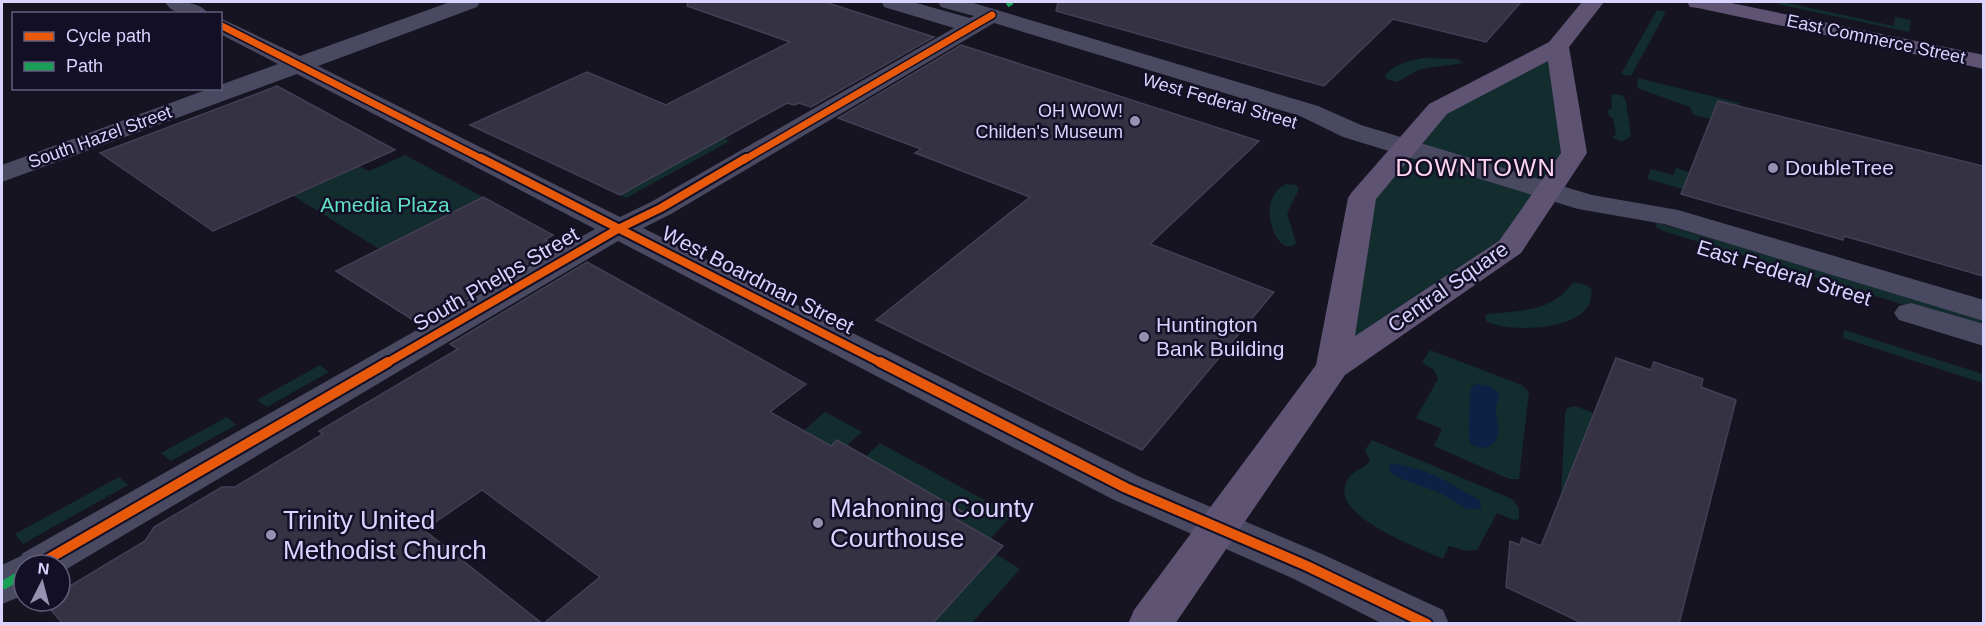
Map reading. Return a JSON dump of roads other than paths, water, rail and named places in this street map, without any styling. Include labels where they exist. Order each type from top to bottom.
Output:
[{"type":"main road","points":[[1150,624],[1333,367],[1362,198],[1438,109],[1557,47],[1593,2]]},
{"type":"main road","name":"East Commerce Street","points":[[1698,2],[1983,62]]},
{"type":"main road","name":"Central Square","points":[[1333,367],[1510,247],[1574,153],[1557,47]]},
{"type":"street","points":[[175,2],[194,12]]},
{"type":"street","name":"South Hazel Street","points":[[2,174],[469,2]]},
{"type":"street","name":"West Federal Street","points":[[892,2],[996,12]]},
{"type":"street","name":"West Federal Street","points":[[949,2],[996,12],[1299,126],[1352,131],[1405,147]]},
{"type":"street","name":"South Phelps Street","points":[[59,553],[618,229],[661,208],[996,12]]},
{"type":"street","name":"West Boardman Street","points":[[222,26],[1126,488],[1219,527],[1427,624]]},
{"type":"street","name":"East Federal Street","points":[[1405,147],[1588,203],[1662,236],[1983,335]]},
{"type":"street","name":"East Federal Street","points":[[1588,203],[1668,216],[1983,311]]},
{"type":"water","points":[[1477,384],[1490,386],[1500,394],[1496,405],[1498,435],[1489,447],[1477,447],[1469,440],[1471,390],[1472,386]]},
{"type":"water","points":[[1391,464],[1414,468],[1448,482],[1479,500],[1482,509],[1467,509],[1438,492],[1396,477],[1390,472]]},
{"type":"place","name":"OH WOW! Childen's Museum","points":[[1135,121]]},
{"type":"place","name":"DoubleTree","points":[[1773,168]]},
{"type":"place","name":"Huntington Bank Building","points":[[1144,337]]},
{"type":"place","name":"Mahoning County Courthouse","points":[[818,523]]},
{"type":"place","name":"Trinity United Methodist Church","points":[[271,535]]},
{"type":"district","name":"DOWNTOWN","points":[[1476,168]]},
{"type":"park label","name":"Amedia Plaza","points":[[385,205]]}]
